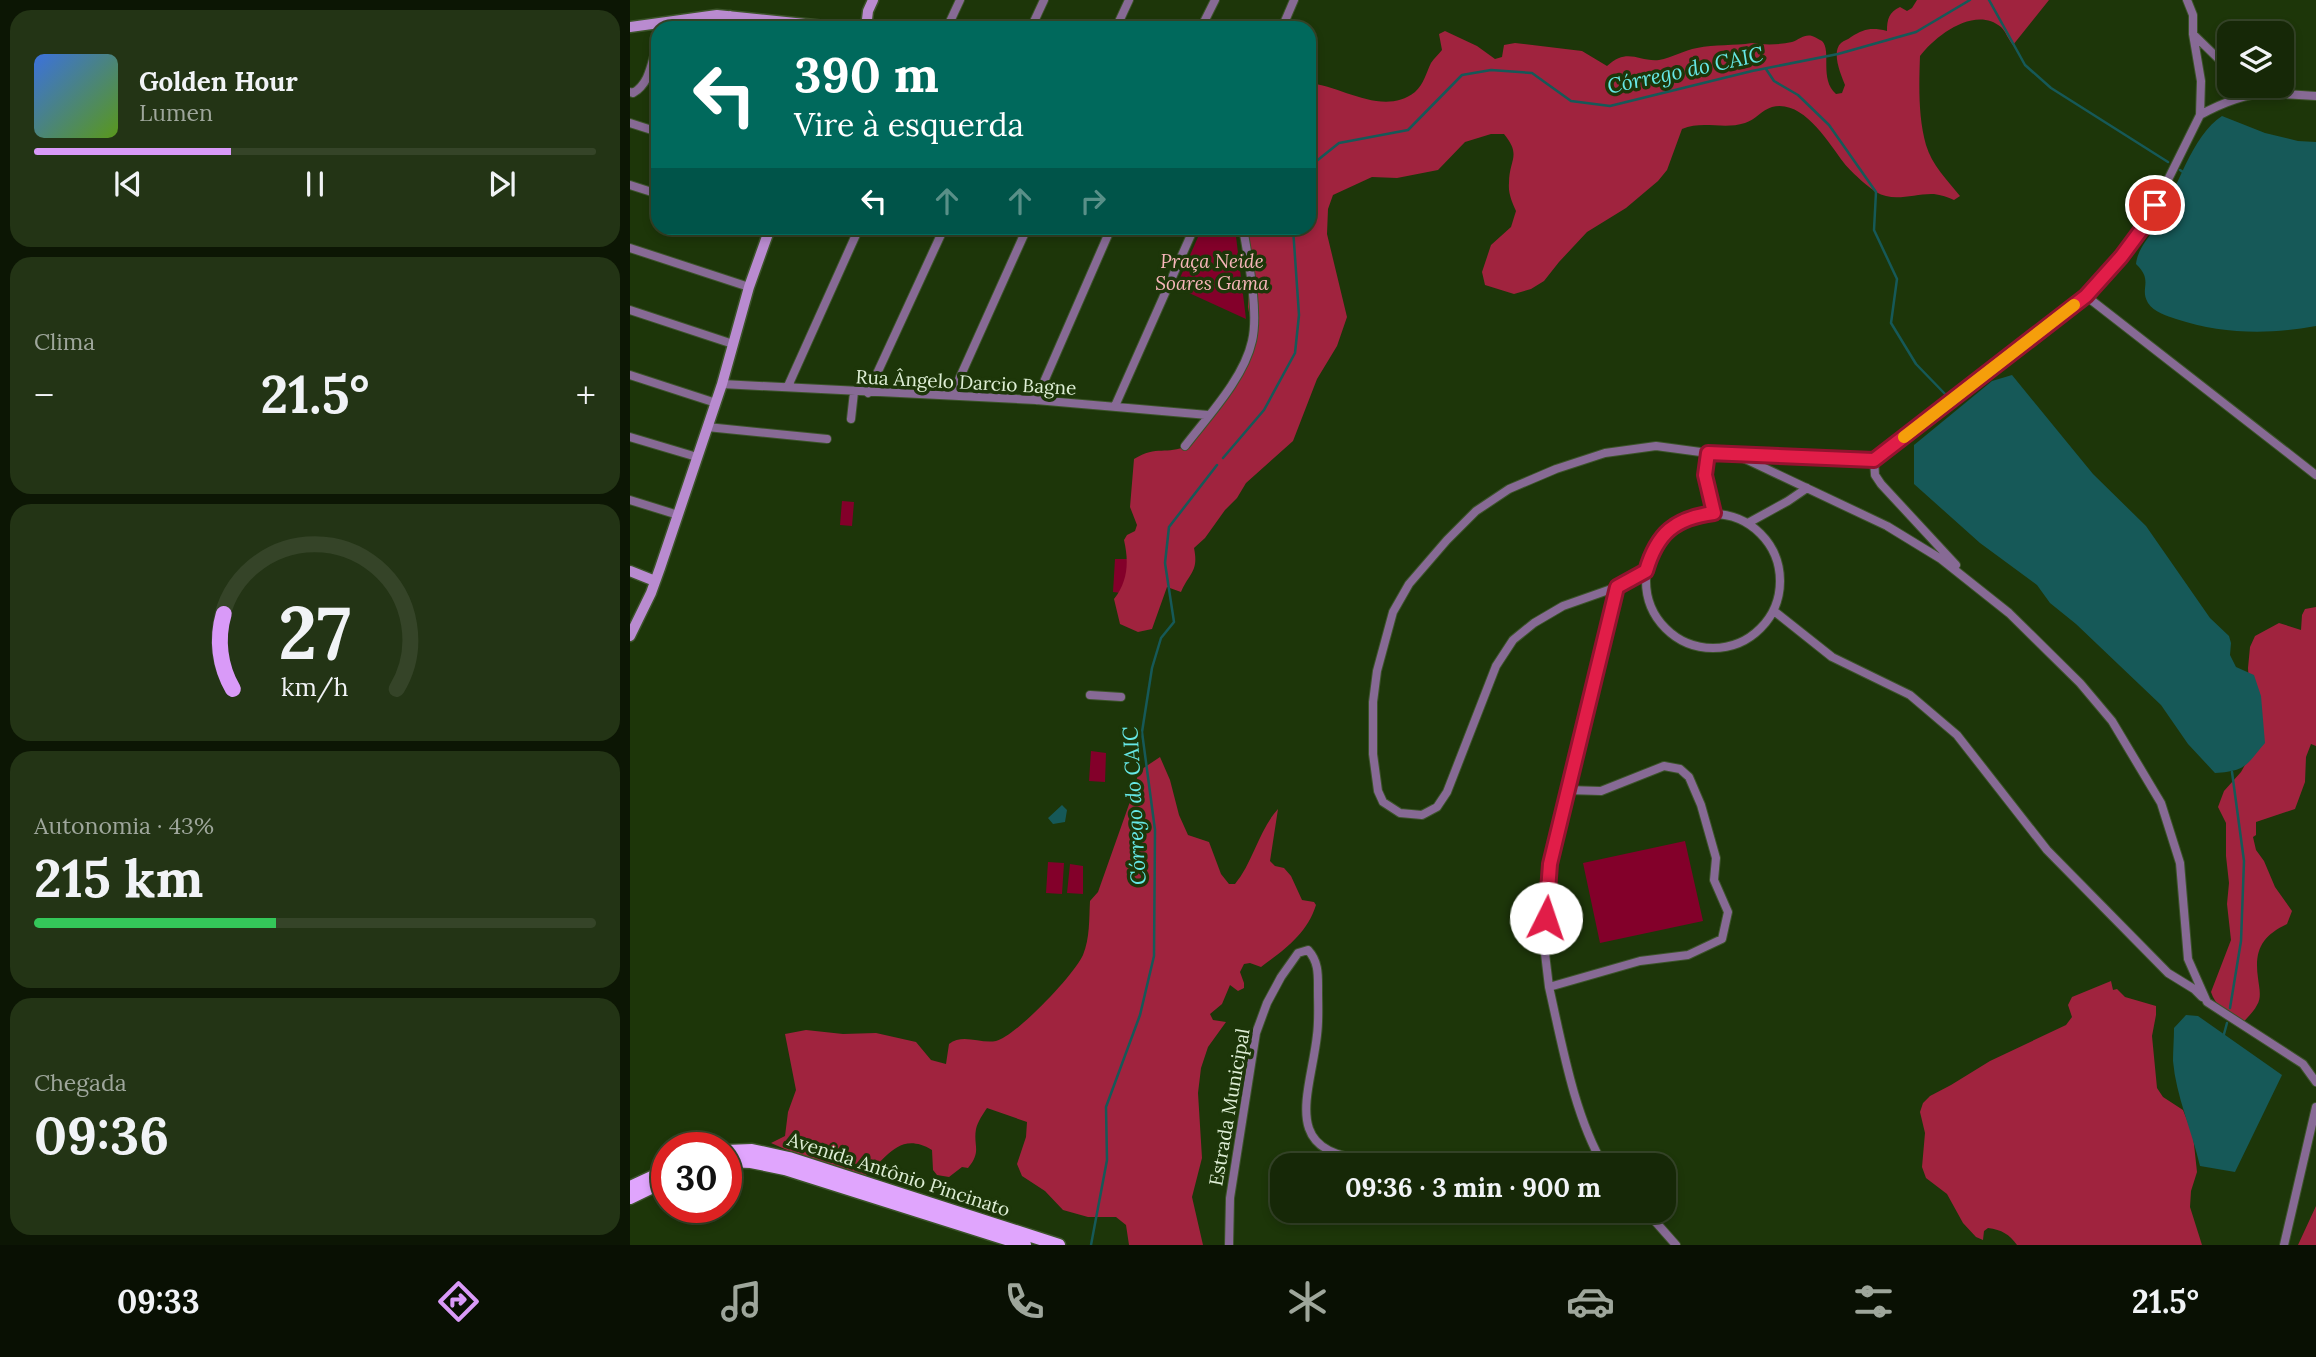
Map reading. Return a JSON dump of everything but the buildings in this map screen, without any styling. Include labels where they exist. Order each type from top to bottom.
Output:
[{"type":"main road","points":[[727,21],[730,16]]},
{"type":"main road","points":[[669,21],[730,16],[762,21]]},
{"type":"main road","points":[[695,17],[705,21]]},
{"type":"main road","points":[[630,27],[651,24]]},
{"type":"main road","points":[[630,636],[655,581],[716,403],[763,235]]},
{"type":"main road","points":[[630,571],[655,581]]},
{"type":"main road","name":"Avenida Antônio Pincinato","points":[[742,1150],[779,1156],[1059,1245]]},
{"type":"main road","name":"Avenida Antônio Pincinato","points":[[742,1162],[785,1169],[1025,1245]]},
{"type":"main road","points":[[630,1187],[651,1177]]},
{"type":"main road","points":[[630,1198],[651,1188]]},
{"type":"street","points":[[950,21],[960,0]]},
{"type":"street","points":[[1034,21],[1044,0]]},
{"type":"street","points":[[1119,21],[1129,0]]},
{"type":"street","points":[[1204,21],[1215,0]]},
{"type":"street","points":[[1285,21],[1294,0]]},
{"type":"street","points":[[1646,571],[1617,587],[1563,606],[1513,639],[1496,666],[1447,792],[1437,807],[1422,815],[1400,813],[1383,802],[1378,791],[1373,754],[1373,702],[1377,671],[1393,612],[1409,584],[1476,511],[1510,489],[1556,469],[1605,453],[1656,446],[1708,453],[1874,460],[2086,296],[2121,257],[2147,222],[2200,115],[2201,81],[2193,34],[2193,15],[2187,0]]},
{"type":"street","points":[[2193,34],[2217,58]]},
{"type":"street","points":[[630,92],[633,93],[645,83],[651,64]]},
{"type":"street","points":[[2294,95],[2316,96]]},
{"type":"street","points":[[2200,115],[2239,98]]},
{"type":"street","points":[[630,123],[651,130]]},
{"type":"street","points":[[630,185],[651,192]]},
{"type":"street","points":[[788,386],[856,235]]},
{"type":"street","points":[[868,393],[941,235]]},
{"type":"street","points":[[952,395],[1024,235]]},
{"type":"street","points":[[1036,400],[1108,235]]},
{"type":"street","points":[[1115,406],[1191,235]]},
{"type":"street","points":[[1185,446],[1239,373],[1252,341],[1254,321],[1244,235]]},
{"type":"street","points":[[630,248],[749,287]]},
{"type":"street","points":[[2086,296],[2316,475]]},
{"type":"street","points":[[630,310],[733,344]]},
{"type":"street","points":[[630,375],[716,403]]},
{"type":"street","name":"Rua Ângelo Darcio Bagne","points":[[722,384],[1036,400],[1209,415]]},
{"type":"street","points":[[851,419],[853,392]]},
{"type":"street","points":[[707,427],[827,439]]},
{"type":"street","points":[[630,437],[697,457]]},
{"type":"street","points":[[1708,453],[1705,475],[1714,513]]},
{"type":"street","points":[[1737,454],[1887,526],[1941,559],[2034,636],[2080,683],[2112,721],[2161,803],[2180,863],[2188,959],[2207,1002]]},
{"type":"street","points":[[1874,460],[1875,475],[1881,484],[1974,584]]},
{"type":"street","points":[[2305,467],[2316,462]]},
{"type":"street","points":[[1748,523],[1807,488]]},
{"type":"street","points":[[630,500],[678,515]]},
{"type":"street","points":[[1714,513],[1732,516],[1748,523],[1764,536],[1774,552],[1780,572],[1780,592],[1774,611],[1762,628],[1745,640],[1725,647],[1704,648],[1683,641],[1666,629],[1653,612],[1646,592],[1646,571],[1651,552],[1669,530],[1694,516],[1714,513]]},
{"type":"street","points":[[1597,1153],[1572,1084],[1549,987],[1544,945],[1550,864],[1617,587]]},
{"type":"street","points":[[1774,611],[1832,657],[1910,695],[1957,735],[2047,850],[2168,973],[2207,1002],[2303,1063],[2316,1066]]},
{"type":"street","points":[[1088,695],[1121,696]]},
{"type":"street","points":[[1549,987],[1640,961],[1688,955],[1722,939],[1728,912],[1714,880],[1716,858],[1701,805],[1689,777],[1680,769],[1664,765],[1601,791],[1567,790]]},
{"type":"street","name":"Estrada Municipal","points":[[1229,1245],[1230,1198],[1256,1032],[1267,1003],[1297,953],[1308,950],[1315,957],[1318,970],[1318,1033],[1305,1107],[1310,1135],[1321,1147],[1334,1153]]},
{"type":"street","points":[[2182,981],[2193,973]]},
{"type":"street","points":[[2303,1063],[2316,1082]]},
{"type":"street","points":[[2284,1245],[2316,1107]]},
{"type":"street","points":[[1657,1223],[1676,1245]]},
{"type":"green space","name":"Praça Neide Soares Gama","points":[[1199,235],[1236,235],[1246,319],[1176,287]]},
{"type":"green space","points":[[842,501],[854,502],[852,526],[840,525]]},
{"type":"green space","points":[[1115,559],[1132,559],[1130,594],[1113,592]]},
{"type":"green space","points":[[1091,751],[1106,753],[1105,782],[1089,781]]},
{"type":"green space","points":[[1685,841],[1703,921],[1600,943],[1583,863]]},
{"type":"green space","points":[[1048,862],[1064,863],[1062,894],[1046,893]]},
{"type":"green space","points":[[1070,864],[1083,866],[1083,894],[1067,893]]},
{"type":"shaded area","points":[[1917,0],[2049,0],[2013,45],[2001,27],[1991,21],[1979,19],[1945,32],[1920,56],[1923,134],[1932,159],[1960,196],[1954,200],[1934,194],[1890,197],[1876,192],[1850,170],[1814,124],[1794,109],[1772,107],[1752,120],[1737,125],[1698,125],[1682,129],[1667,170],[1658,181],[1626,208],[1587,232],[1544,281],[1531,289],[1514,294],[1485,285],[1482,272],[1491,245],[1511,227],[1516,211],[1509,187],[1513,153],[1504,134],[1491,134],[1465,142],[1438,170],[1397,178],[1372,177],[1333,195],[1328,209],[1327,234],[1347,317],[1337,346],[1317,379],[1293,441],[1246,483],[1205,538],[1194,548],[1195,562],[1192,572],[1181,592],[1167,587],[1152,629],[1138,632],[1120,624],[1114,599],[1126,571],[1124,540],[1135,531],[1137,525],[1130,507],[1134,459],[1149,452],[1187,446],[1239,378],[1253,335],[1248,307],[1251,250],[1246,235],[1316,235],[1316,84],[1376,101],[1403,99],[1421,86],[1431,63],[1442,50],[1439,34],[1445,31],[1477,46],[1495,59],[1502,57],[1504,45],[1515,43],[1582,51],[1607,66],[1614,60],[1627,56],[1659,60],[1704,47],[1752,43],[1782,44],[1804,36],[1813,36],[1825,46],[1828,81],[1836,94],[1842,93],[1845,85],[1837,58],[1841,43],[1864,31],[1887,31],[1888,19],[1893,11],[1900,7],[1907,11]]},
{"type":"shaded area","points":[[2316,607],[2316,746],[2311,744],[2306,757],[2305,782],[2295,809],[2256,822],[2256,835],[2253,837],[2256,850],[2275,887],[2292,911],[2287,924],[2271,934],[2262,945],[2257,959],[2259,1002],[2243,1023],[2220,1006],[2211,992],[2231,940],[2227,904],[2229,883],[2226,823],[2218,807],[2224,791],[2241,772],[2253,751],[2248,668],[2250,647],[2255,636],[2279,623],[2301,630],[2305,609]]},
{"type":"shaded area","points":[[1160,757],[1188,835],[1209,842],[1221,874],[1229,884],[1235,884],[1247,866],[1266,826],[1278,809],[1270,861],[1275,866],[1284,868],[1291,876],[1302,900],[1314,902],[1316,905],[1301,933],[1278,954],[1261,967],[1244,964],[1240,972],[1244,988],[1238,991],[1230,985],[1222,1004],[1210,1014],[1213,1020],[1226,1022],[1208,1047],[1201,1068],[1198,1093],[1202,1158],[1192,1197],[1203,1245],[1129,1245],[1126,1225],[1116,1217],[1088,1217],[1063,1210],[1045,1191],[1022,1176],[1017,1164],[1026,1137],[1027,1122],[987,1108],[976,1129],[976,1153],[972,1162],[968,1168],[962,1167],[949,1177],[937,1175],[933,1170],[932,1150],[920,1145],[909,1143],[900,1146],[858,1181],[771,1143],[785,1136],[788,1112],[796,1090],[785,1034],[806,1030],[843,1034],[876,1033],[916,1042],[931,1060],[946,1064],[949,1044],[960,1039],[996,1041],[1017,1028],[1044,1004],[1083,955],[1088,935],[1090,901],[1098,892],[1139,771]]},
{"type":"shaded area","points":[[2111,981],[2113,990],[2117,989],[2125,997],[2156,1006],[2152,1036],[2157,1088],[2163,1097],[2183,1110],[2193,1135],[2197,1172],[2191,1191],[2190,1207],[2202,1245],[2017,1245],[2005,1233],[1988,1228],[1984,1231],[1983,1240],[1976,1237],[1963,1223],[1947,1194],[1926,1178],[1922,1167],[1925,1133],[1920,1112],[1923,1103],[1930,1096],[1990,1061],[2066,1025],[2072,1017],[2068,1005],[2072,997]]},
{"type":"shaded area","points":[[2316,1206],[2316,1245],[2298,1245]]},
{"type":"water","points":[[2222,116],[2265,133],[2298,141],[2316,142],[2316,326],[2263,332],[2211,328],[2172,318],[2148,303],[2144,275],[2136,264],[2139,252],[2159,222],[2193,150],[2211,125]]},
{"type":"water","points":[[2012,375],[2093,474],[2146,526],[2210,618],[2229,636],[2230,655],[2236,667],[2254,675],[2261,696],[2265,743],[2245,766],[2234,771],[2215,773],[2188,744],[2161,705],[2076,624],[2050,603],[2037,585],[1980,543],[1914,484],[1914,445],[1992,381]]},
{"type":"water","points":[[1062,805],[1067,810],[1065,822],[1053,824],[1048,818]]},
{"type":"water","points":[[2186,1015],[2198,1016],[2282,1075],[2235,1172],[2200,1166],[2177,1087],[2173,1061],[2174,1028]]},
{"type":"waterway","name":"Córrego do CAIC","points":[[1316,161],[1339,143],[1408,130],[1462,75],[1491,70],[1532,73],[1571,101],[1610,106],[1752,71],[1838,54],[1916,32],[1970,0]]},
{"type":"waterway","points":[[1989,0],[2025,65],[2051,88],[2168,162]]},
{"type":"waterway","points":[[1766,69],[1774,81],[1798,95],[1829,125],[1876,192],[1874,230],[1897,279],[1891,323],[1916,364],[1946,395]]},
{"type":"waterway","name":"Córrego do CAIC","points":[[1223,458],[1264,410],[1295,353],[1299,315],[1293,235]]},
{"type":"waterway","name":"Córrego do CAIC","points":[[1091,1245],[1107,1160],[1106,1107],[1140,1015],[1154,956],[1155,830],[1142,732],[1152,668],[1161,638],[1174,622],[1165,563],[1169,527],[1217,465]]},
{"type":"waterway","points":[[2230,1008],[2241,941],[2244,861],[2232,772]]},
{"type":"waterway","points":[[2224,1034],[2227,1023]]},
{"type":"slow traffic","points":[[1904,437],[2074,305]]},
{"type":"route","points":[[1546,918],[1550,864],[1617,587],[1646,571],[1651,552],[1662,536],[1677,524],[1694,516],[1714,513],[1705,475],[1708,453],[1874,460],[2086,296],[2121,257],[2147,222],[2155,205]]}]
